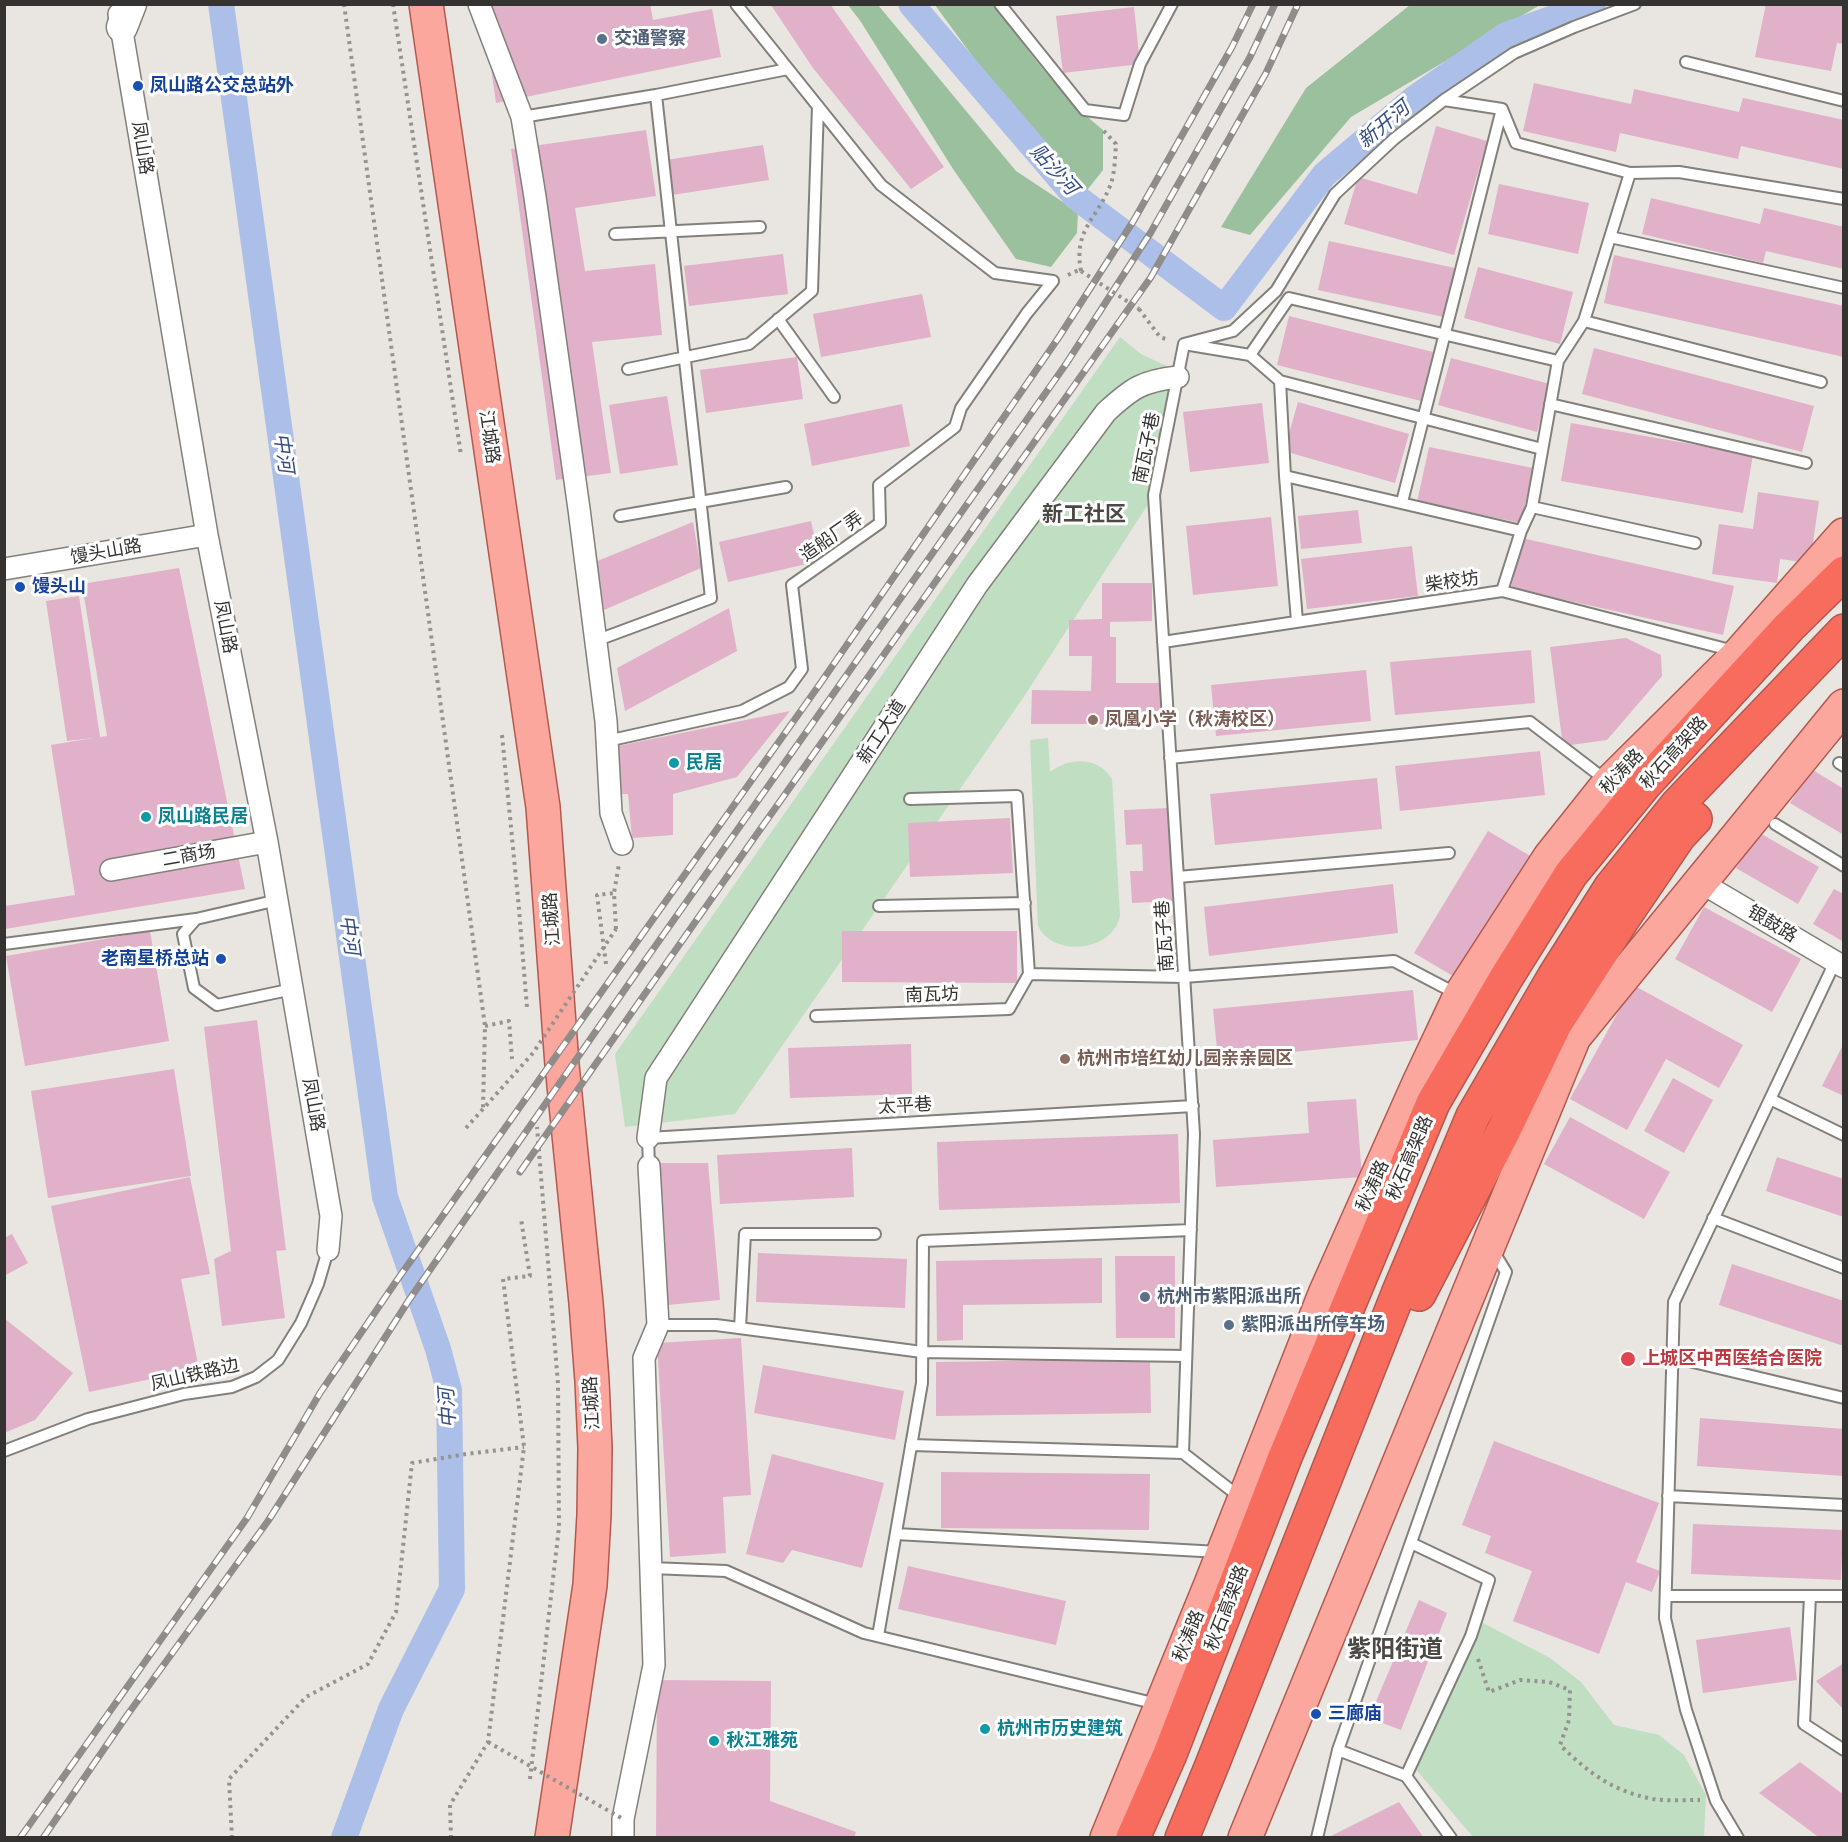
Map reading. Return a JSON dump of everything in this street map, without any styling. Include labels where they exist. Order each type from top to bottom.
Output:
[{"type":"highway","name":"秋石高架路","points":[[1133,1838],[1170,1754],[1285,1457],[1433,1103],[1506,978],[1571,874],[1646,784],[1789,627],[1844,573]]},
{"type":"highway","name":"秋石高架路","points":[[1182,1838],[1398,1294],[1473,1116],[1554,977],[1611,887],[1677,805],[1844,631]]},
{"type":"highway","points":[[1330,1467],[1501,1136],[1555,1024],[1679,836],[1747,757],[1844,659]]},
{"type":"highway","points":[[1121,1838],[1170,1754]]},
{"type":"main road","name":"江城路","points":[[426,4],[543,807],[562,1065],[592,1381],[595,1448],[590,1585],[552,1838]]},
{"type":"main road","name":"秋涛路","points":[[1107,1838],[1325,1294],[1460,996],[1550,857],[1610,783],[1740,652],[1844,535]]},
{"type":"main road","points":[[1245,1838],[1574,1036],[1844,706]]},
{"type":"street","points":[[479,4],[522,117],[570,440],[607,741],[611,813],[622,844]]},
{"type":"street","name":"凤山路","points":[[123,12],[207,535],[278,900],[331,1216],[328,1250]]},
{"type":"street","name":"新工大道","points":[[648,1138],[656,1078],[977,585],[1106,412],[1127,392],[1154,380],[1178,377]]},
{"type":"street","name":"馒头山路","points":[[4,569],[207,535]]},
{"type":"street","name":"二商场","points":[[111,870],[267,842]]},
{"type":"street","name":"银鼓路","points":[[1700,882],[1839,964]]},
{"type":"street","points":[[623,1828],[654,1665],[644,1358],[658,1325],[649,1166]]},
{"type":"lane","points":[[628,369],[749,344],[812,291],[818,106],[736,4]]},
{"type":"lane","points":[[1000,4],[1084,110],[1124,115],[1140,64],[1172,4]]},
{"type":"lane","points":[[1184,344],[1233,331],[1276,291],[1335,194],[1394,139],[1444,100],[1514,53],[1635,4]]},
{"type":"lane","points":[[1686,62],[1844,101]]},
{"type":"lane","points":[[522,117],[656,95],[788,69]]},
{"type":"lane","points":[[595,642],[711,598],[656,95]]},
{"type":"lane","points":[[1444,100],[1502,109]]},
{"type":"lane","name":"造船厂弄","points":[[607,741],[742,711],[789,687],[802,669],[792,585],[880,523],[879,485],[955,427],[961,408],[1027,313],[1053,281],[995,273],[882,185],[818,106]]},
{"type":"lane","points":[[1502,109],[1516,143],[1630,172],[1679,172],[1844,199]]},
{"type":"lane","points":[[1402,502],[1502,109]]},
{"type":"lane","points":[[1502,591],[1521,531],[1532,507],[1558,361],[1584,321],[1630,172]]},
{"type":"lane","points":[[615,234],[760,227]]},
{"type":"lane","points":[[1610,237],[1844,288]]},
{"type":"lane","points":[[1250,355],[1289,298],[1558,361]]},
{"type":"lane","points":[[778,319],[834,397]]},
{"type":"lane","points":[[1584,321],[1821,382]]},
{"type":"lane","points":[[1184,344],[1250,355],[1280,381],[1542,450]]},
{"type":"lane","name":"南瓦子巷","points":[[1183,1453],[1194,1134],[1154,495],[1184,344]]},
{"type":"lane","points":[[1280,381],[1297,621]]},
{"type":"lane","points":[[1550,404],[1806,463]]},
{"type":"lane","points":[[1285,476],[1521,531]]},
{"type":"lane","points":[[620,516],[786,487]]},
{"type":"lane","points":[[1532,507],[1695,543]]},
{"type":"lane","name":"柴校坊","points":[[1163,642],[1502,591],[1740,652]]},
{"type":"lane","points":[[1170,758],[1530,722],[1610,783]]},
{"type":"lane","points":[[910,800],[1017,796],[1029,974],[1184,977],[1394,961],[1460,996]]},
{"type":"lane","points":[[1775,824],[1844,866]]},
{"type":"lane","points":[[1178,877],[1449,853]]},
{"type":"lane","points":[[4,944],[196,919],[278,900]]},
{"type":"lane","points":[[879,906],[1024,903]]},
{"type":"lane","points":[[196,919],[183,934],[194,988],[217,1005],[293,989]]},
{"type":"lane","points":[[1738,1838],[1716,1801],[1686,1710],[1665,1618],[1674,1302],[1770,1099],[1839,964]]},
{"type":"lane","name":"南瓦坊","points":[[816,1016],[1009,1009],[1029,974]]},
{"type":"lane","points":[[1770,1099],[1844,1135]]},
{"type":"lane","name":"太平巷","points":[[648,1138],[1193,1106]]},
{"type":"lane","points":[[648,1138],[649,1166]]},
{"type":"lane","points":[[1713,1218],[1844,1268]]},
{"type":"lane","points":[[878,1636],[922,1383],[923,1241],[1191,1230]]},
{"type":"lane","points":[[740,1328],[745,1234],[875,1234]]},
{"type":"lane","points":[[1317,1838],[1338,1750],[1506,1272],[1489,1243]]},
{"type":"lane","name":"凤山铁路边","points":[[4,1451],[88,1419],[184,1394],[232,1387],[256,1377],[278,1360],[301,1323],[318,1284],[328,1250]]},
{"type":"lane","points":[[658,1325],[716,1325],[922,1352],[1186,1356]]},
{"type":"lane","points":[[1672,1357],[1844,1398]]},
{"type":"lane","points":[[911,1445],[1183,1453],[1244,1500]]},
{"type":"lane","points":[[1668,1496],[1844,1505]]},
{"type":"lane","points":[[896,1534],[1223,1552]]},
{"type":"lane","points":[[1406,1776],[1470,1636],[1489,1580],[1411,1543]]},
{"type":"lane","points":[[651,1568],[726,1571],[864,1633],[1161,1705]]},
{"type":"lane","points":[[1666,1596],[1844,1596]]},
{"type":"lane","points":[[1810,1596],[1804,1724],[1844,1750]]},
{"type":"lane","points":[[1338,1750],[1406,1776],[1451,1838]]},
{"type":"path","points":[[344,4],[485,1026],[483,1108]]},
{"type":"path","points":[[393,4],[461,459]]},
{"type":"path","points":[[1084,110],[1116,144],[1111,185],[1085,228],[1079,249],[1082,271],[1139,309],[1160,337],[1184,344]]},
{"type":"path","points":[[501,729],[527,1013]]},
{"type":"path","points":[[466,1128],[533,1053],[616,929],[614,893],[622,844]]},
{"type":"path","points":[[606,964],[597,896],[614,893]]},
{"type":"path","points":[[485,1026],[509,1021],[512,1059]]},
{"type":"path","points":[[530,1047],[531,1059]]},
{"type":"path","points":[[530,1780],[559,1527],[558,1384],[536,1117]]},
{"type":"path","points":[[451,1838],[450,1805],[488,1742],[524,1447],[503,1280],[530,1276],[521,1219]]},
{"type":"path","points":[[232,1838],[229,1779],[306,1697],[368,1664],[396,1612],[412,1463],[524,1447]]},
{"type":"path","points":[[1470,1636],[1489,1692],[1520,1680],[1549,1682],[1570,1690],[1569,1720],[1560,1745],[1594,1775],[1613,1787],[1653,1799],[1716,1801]]},
{"type":"path","points":[[488,1742],[623,1828]]},
{"type":"green space","points":[[848,5],[878,5],[1016,171],[1078,212],[1077,233],[1051,267],[1016,259],[953,169]]},
{"type":"green space","points":[[935,5],[994,5],[1058,87],[1103,130],[1103,170],[1084,194],[992,83]]},
{"type":"green space","points":[[1410,5],[1540,5],[1351,117],[1250,235],[1221,227],[1306,88]]},
{"type":"green space","points":[[1120,337],[1141,354],[1179,372],[1154,495],[1023,698],[735,1114],[625,1127],[615,1054]]},
{"type":"green space","points":[[1048,738],[1050,772],[1066,764],[1083,761],[1099,766],[1112,779],[1120,915],[1115,927],[1107,937],[1082,946],[1056,943],[1038,926],[1030,740]]},
{"type":"green space","points":[[1477,1620],[1550,1658],[1581,1682],[1614,1725],[1659,1735],[1684,1755],[1706,1795],[1704,1837],[1473,1837],[1413,1766]]},
{"type":"building","name":"交通警察","points":[[482,4],[650,4],[653,20],[712,9],[721,57],[496,103]]},
{"type":"building","points":[[830,4],[944,167],[911,189],[813,68],[771,5]]},
{"type":"building","points":[[1766,4],[1844,4],[1844,44],[1837,43],[1831,71],[1755,57]]},
{"type":"building","points":[[1134,7],[1140,64],[1063,73],[1056,16]]},
{"type":"building","points":[[1534,83],[1631,104],[1634,89],[1739,112],[1743,98],[1844,120],[1844,169],[1741,146],[1738,159],[1620,133],[1616,152],[1523,131]]},
{"type":"building","points":[[1436,126],[1487,141],[1454,255],[1344,224],[1358,177],[1417,194]]},
{"type":"building","points":[[646,130],[656,196],[575,208],[585,271],[655,264],[662,335],[592,342],[611,473],[556,480],[511,149]]},
{"type":"building","points":[[763,145],[769,180],[672,195],[666,160]]},
{"type":"building","points":[[1499,184],[1589,203],[1578,254],[1488,234]]},
{"type":"building","points":[[1651,198],[1760,224],[1764,208],[1844,227],[1844,269],[1766,251],[1763,263],[1642,234]]},
{"type":"building","points":[[1329,241],[1455,268],[1444,317],[1318,290]]},
{"type":"building","points":[[783,254],[788,294],[689,306],[684,266]]},
{"type":"building","points":[[1614,255],[1844,306],[1844,357],[1604,303]]},
{"type":"building","points":[[1478,267],[1573,292],[1560,344],[1464,318]]},
{"type":"building","points":[[922,294],[931,337],[821,357],[813,314]]},
{"type":"building","points":[[1289,316],[1433,352],[1421,401],[1277,365]]},
{"type":"building","points":[[1594,348],[1814,406],[1802,452],[1582,394]]},
{"type":"building","points":[[797,357],[803,399],[706,413],[700,370]]},
{"type":"building","points":[[1451,358],[1550,384],[1537,432],[1438,405]]},
{"type":"building","points":[[667,396],[678,465],[620,474],[609,405]]},
{"type":"building","points":[[1298,402],[1409,434],[1395,483],[1284,451]]},
{"type":"building","points":[[1262,403],[1269,463],[1190,472],[1183,412]]},
{"type":"building","points":[[902,404],[910,446],[812,466],[804,424]]},
{"type":"building","points":[[1571,423],[1753,455],[1743,513],[1561,481]]},
{"type":"building","points":[[1429,447],[1533,468],[1521,523],[1417,502]]},
{"type":"building","points":[[1758,492],[1819,501],[1810,563],[1780,559],[1777,583],[1712,574],[1719,524],[1753,529]]},
{"type":"building","points":[[1358,510],[1362,543],[1301,549],[1298,516]]},
{"type":"building","points":[[1271,517],[1278,586],[1193,595],[1186,526]]},
{"type":"building","points":[[811,521],[820,561],[728,582],[719,542]]},
{"type":"building","points":[[693,522],[701,568],[604,610],[595,562]]},
{"type":"building","points":[[1522,538],[1734,586],[1723,635],[1511,588]]},
{"type":"building","points":[[1412,546],[1418,596],[1307,609],[1301,559]]},
{"type":"building","name":"凤山路民居","points":[[179,568],[245,889],[5,929],[5,906],[75,895],[51,745],[93,738],[67,741],[46,601],[79,596],[100,737],[107,736],[82,584]]},
{"type":"building","points":[[1102,583],[1152,583],[1152,621],[1110,622],[1110,637],[1116,637],[1116,683],[1161,683],[1161,715],[1114,714],[1114,724],[1031,724],[1032,690],[1091,691],[1092,656],[1069,656],[1069,620],[1102,619]]},
{"type":"building","points":[[729,608],[737,651],[625,711],[617,668]]},
{"type":"building","points":[[1626,638],[1661,655],[1662,676],[1607,740],[1563,746],[1550,647]]},
{"type":"building","points":[[1531,650],[1535,703],[1395,715],[1390,662]]},
{"type":"building","points":[[1366,670],[1371,721],[1216,736],[1211,685]]},
{"type":"building","name":"民居","points":[[790,711],[737,777],[673,794],[673,835],[632,838],[628,794],[606,794],[598,750]]},
{"type":"building","points":[[1540,751],[1545,795],[1400,811],[1395,766]]},
{"type":"building","points":[[1811,769],[1844,789],[1844,835],[1790,803]]},
{"type":"building","points":[[1377,778],[1382,829],[1215,845],[1210,794]]},
{"type":"building","points":[[1168,808],[1173,901],[1132,903],[1130,871],[1143,871],[1142,844],[1126,845],[1124,810]]},
{"type":"building","points":[[1010,818],[1013,873],[910,877],[908,823]]},
{"type":"building","points":[[1488,831],[1537,860],[1463,982],[1414,953]]},
{"type":"building","points":[[1758,832],[1819,867],[1798,904],[1736,868]]},
{"type":"building","points":[[1393,884],[1398,933],[1209,956],[1204,907]]},
{"type":"building","points":[[1834,889],[1844,894],[1844,942],[1813,924]]},
{"type":"building","points":[[1704,907],[1801,959],[1772,1012],[1675,959]]},
{"type":"building","points":[[150,931],[169,1041],[25,1066],[6,956]]},
{"type":"building","points":[[842,931],[1017,931],[1017,983],[842,982]]},
{"type":"building","points":[[1633,985],[1743,1045],[1719,1088],[1666,1059],[1627,1130],[1570,1099]]},
{"type":"building","points":[[1413,990],[1418,1040],[1218,1059],[1213,1009]]},
{"type":"building","points":[[257,1020],[286,1250],[276,1251],[285,1318],[222,1326],[214,1259],[231,1251],[204,1027]]},
{"type":"building","points":[[1844,1043],[1844,1096],[1822,1086]]},
{"type":"building","points":[[911,1044],[912,1094],[790,1098],[788,1048]]},
{"type":"building","points":[[174,1069],[191,1176],[48,1198],[31,1091]]},
{"type":"building","points":[[1673,1078],[1713,1100],[1684,1153],[1644,1131]]},
{"type":"building","points":[[1356,1099],[1362,1177],[1216,1187],[1213,1140],[1309,1133],[1307,1102]]},
{"type":"building","points":[[1570,1117],[1670,1172],[1644,1219],[1544,1164]]},
{"type":"building","points":[[1178,1134],[1180,1203],[939,1210],[937,1142]]},
{"type":"building","points":[[852,1148],[854,1197],[720,1204],[717,1155]]},
{"type":"building","points":[[1777,1157],[1844,1179],[1844,1217],[1766,1191]]},
{"type":"building","points":[[660,1163],[708,1163],[720,1300],[668,1305]]},
{"type":"building","points":[[190,1177],[210,1274],[181,1279],[199,1369],[89,1392],[51,1206]]},
{"type":"building","points":[[12,1234],[28,1263],[4,1276],[4,1238]]},
{"type":"building","points":[[758,1253],[907,1259],[905,1308],[756,1302]]},
{"type":"building","name":"杭州市紫阳派出所","points":[[1115,1256],[1175,1256],[1175,1338],[1116,1338]]},
{"type":"building","points":[[1102,1258],[1102,1303],[963,1305],[963,1340],[937,1341],[936,1261]]},
{"type":"building","points":[[1732,1264],[1844,1301],[1844,1346],[1719,1305]]},
{"type":"building","points":[[4,1318],[73,1373],[35,1420],[4,1433]]},
{"type":"building","points":[[741,1338],[751,1495],[723,1497],[726,1553],[670,1557],[657,1343]]},
{"type":"building","points":[[1150,1359],[1151,1413],[936,1416],[936,1362]]},
{"type":"building","points":[[763,1365],[904,1391],[895,1440],[754,1413]]},
{"type":"building","points":[[1700,1418],[1844,1429],[1844,1476],[1697,1466]]},
{"type":"building","points":[[1494,1441],[1659,1503],[1636,1562],[1660,1571],[1652,1592],[1626,1582],[1599,1654],[1513,1621],[1532,1571],[1485,1553],[1491,1536],[1462,1525]]},
{"type":"building","points":[[772,1454],[884,1483],[862,1568],[792,1550],[783,1563],[746,1554]]},
{"type":"building","points":[[941,1472],[1150,1474],[1149,1530],[941,1528]]},
{"type":"building","points":[[1693,1524],[1843,1530],[1841,1580],[1691,1574]]},
{"type":"building","points":[[908,1566],[1066,1601],[1056,1645],[898,1609]]},
{"type":"building","points":[[1419,1600],[1447,1613],[1401,1730],[1369,1718]]},
{"type":"building","points":[[1790,1627],[1797,1680],[1703,1693],[1696,1640]]},
{"type":"building","points":[[1844,1663],[1844,1710],[1816,1681]]},
{"type":"building","name":"秋江雅苑","points":[[657,1680],[771,1681],[770,1801],[856,1832],[854,1838],[656,1838]]},
{"type":"building","points":[[1800,1762],[1844,1795],[1844,1838],[1820,1838],[1759,1793]]},
{"type":"building","points":[[1399,1802],[1424,1838],[1327,1838]]},
{"type":"waterway","name":"中河","points":[[221,4],[385,1197],[438,1349],[449,1390],[452,1589],[391,1709],[344,1838]]},
{"type":"waterway","name":"新开河","points":[[911,4],[1076,197],[1224,308],[1324,175],[1415,98],[1506,35],[1593,4]]},
{"type":"railway","points":[[20,1838],[247,1518],[320,1393],[395,1283],[822,681],[1059,337],[1134,220],[1232,47],[1253,4]]},
{"type":"railway","points":[[43,1838],[128,1714],[268,1521],[409,1300],[637,972],[1066,364],[1151,232],[1250,57],[1275,4]]},
{"type":"railway","points":[[520,1172],[1151,277],[1266,73],[1298,4]]},
{"type":"place","name":"交通警察","points":[[602,39]]},
{"type":"place","name":"凤山路公交总站外","points":[[138,86]]},
{"type":"place","name":"馒头山","points":[[20,587]]},
{"type":"place","name":"凤凰小学（秋涛校区）","points":[[1093,720]]},
{"type":"place","name":"民居","points":[[674,763]]},
{"type":"place","name":"凤山路民居","points":[[146,817]]},
{"type":"place","name":"老南星桥总站","points":[[221,959]]},
{"type":"place","name":"杭州市培红幼儿园亲亲园区","points":[[1065,1059]]},
{"type":"place","name":"杭州市紫阳派出所","points":[[1145,1297]]},
{"type":"place","name":"紫阳派出所停车场","points":[[1229,1325]]},
{"type":"place","name":"上城区中西医结合医院","points":[[1628,1359]]},
{"type":"place","name":"三廊庙","points":[[1316,1714]]},
{"type":"place","name":"杭州市历史建筑","points":[[985,1729]]},
{"type":"place","name":"秋江雅苑","points":[[714,1741]]},
{"type":"district","name":"新工社区","points":[[1084,515]]},
{"type":"district","name":"紫阳街道","points":[[1395,1650]]},
{"type":"water label","name":"贴沙河","points":[[1054,170]]}]
